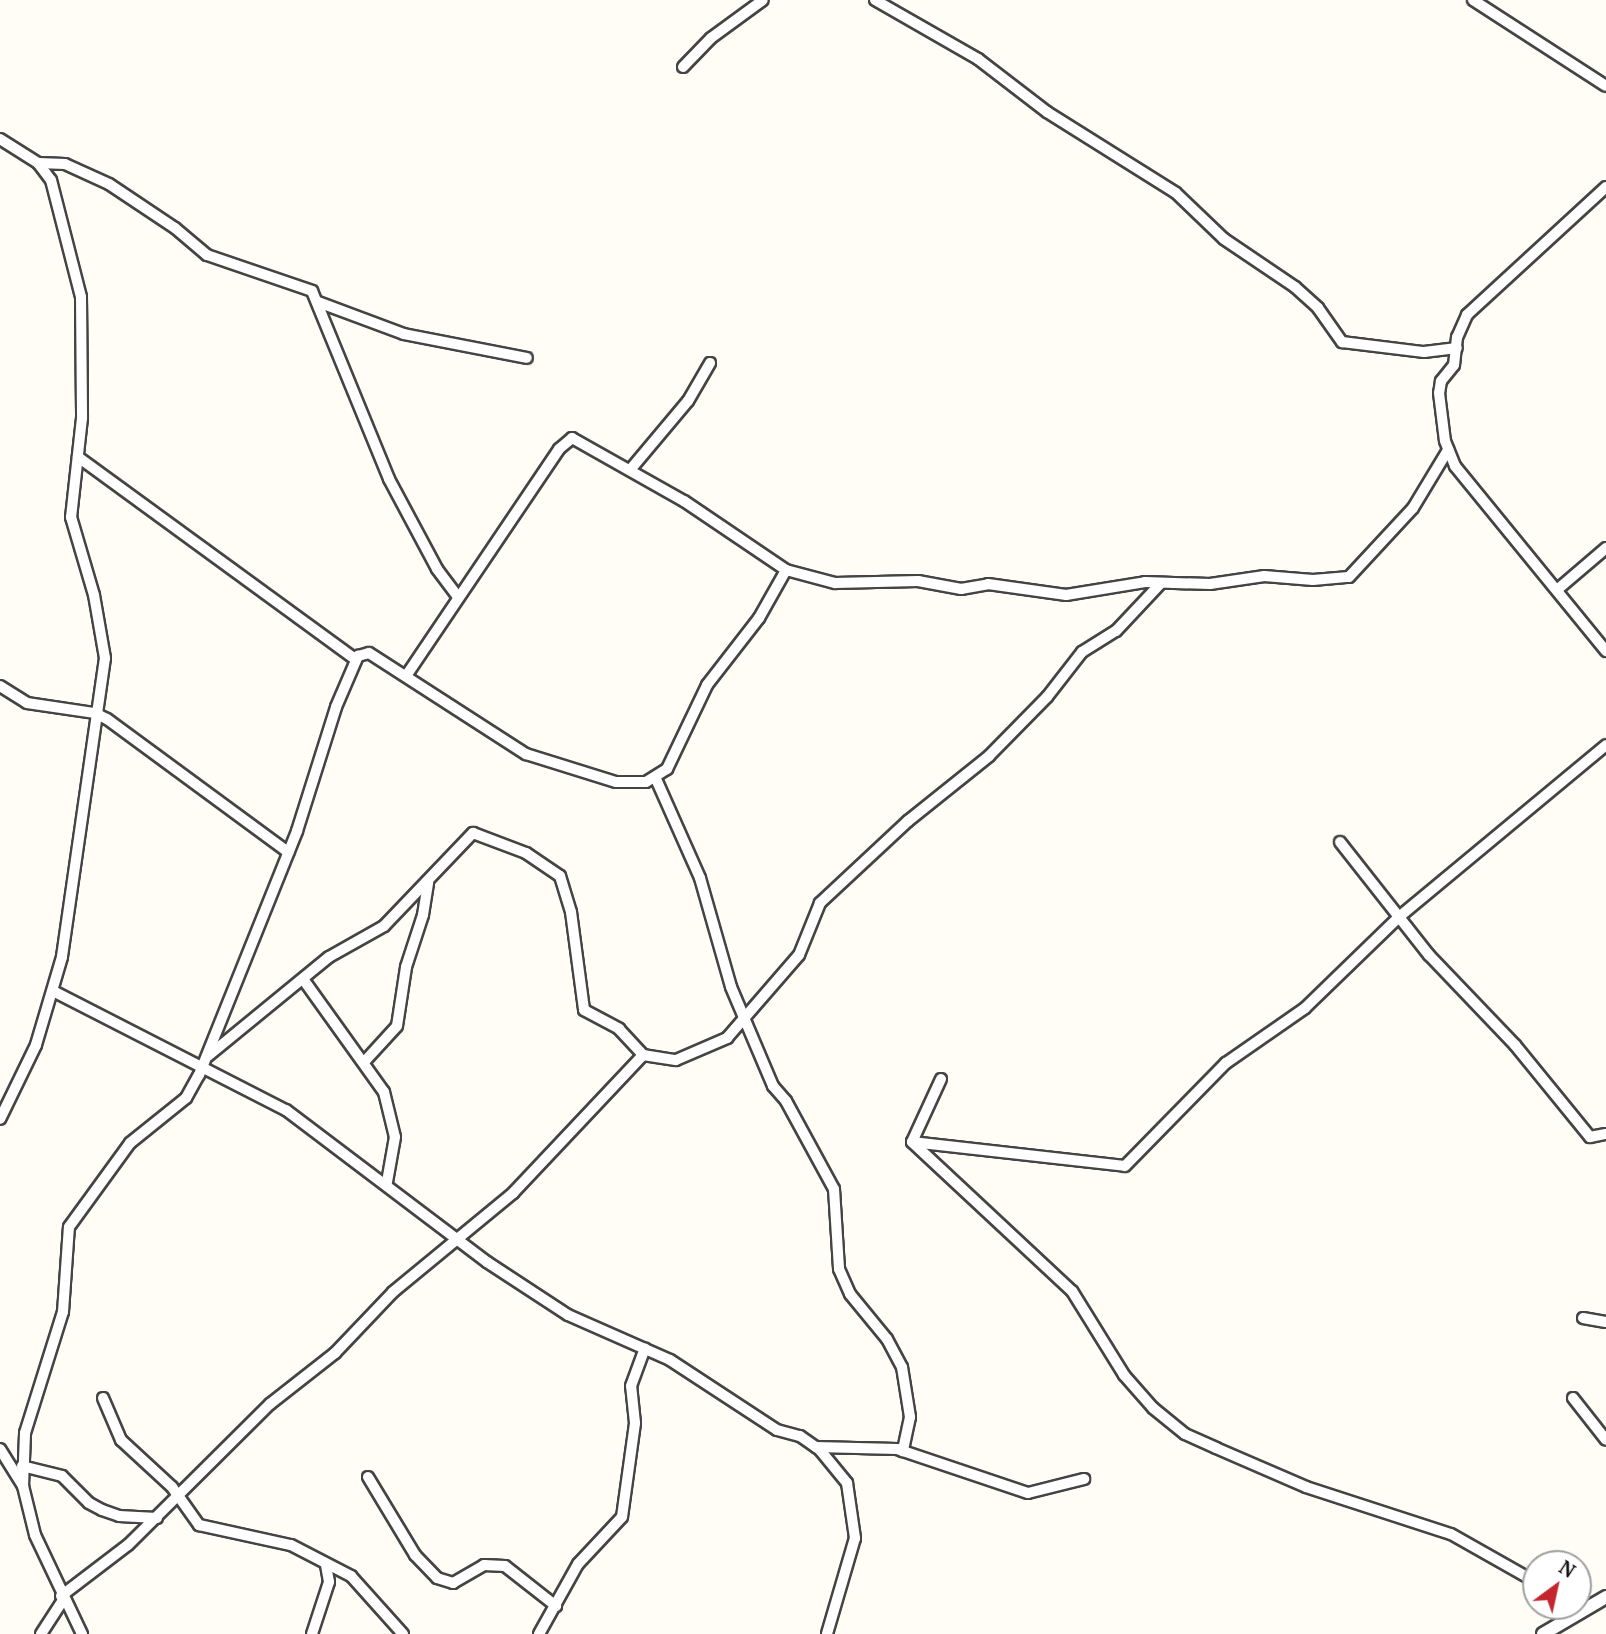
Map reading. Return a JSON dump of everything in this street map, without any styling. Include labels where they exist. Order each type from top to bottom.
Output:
[{"type":"street","points":[[683,67],[711,38],[763,0]]},
{"type":"street","points":[[875,0],[978,59],[1046,112],[1176,193],[1224,239],[1295,287],[1318,307],[1342,342],[1424,352],[1457,348]]},
{"type":"street","points":[[1473,0],[1606,86]]},
{"type":"street","points":[[0,139],[38,163],[51,180],[81,297],[78,457],[72,529],[104,640],[77,877],[53,991],[22,1081],[0,1119]]},
{"type":"street","points":[[38,163],[65,164],[94,176],[176,228],[201,252],[308,289],[318,302],[389,479],[437,569],[457,596]]},
{"type":"street","points":[[1606,187],[1467,315],[1439,393],[1448,450],[1455,466],[1606,651]]},
{"type":"street","points":[[318,302],[404,334],[527,358]]},
{"type":"street","points":[[630,470],[688,401],[710,363]]},
{"type":"street","points":[[406,676],[457,596],[566,440],[572,438],[630,470],[786,570],[846,584],[918,581],[961,589],[988,584],[1066,595],[1161,583],[1210,584],[1264,576],[1312,580],[1349,577],[1413,508],[1448,450]]},
{"type":"street","points":[[78,457],[356,660]]},
{"type":"street","points":[[1558,589],[1606,548]]},
{"type":"street","points":[[82,1634],[62,1598],[35,1535],[23,1486],[22,1466],[25,1433],[63,1312],[74,1217],[139,1133],[186,1098],[205,1061],[288,852],[356,660],[362,652],[369,653],[526,754],[616,782],[656,779],[667,769],[707,685],[759,618],[786,570]]},
{"type":"street","points":[[205,1061],[329,957],[384,926],[473,833],[502,841],[552,869],[565,884],[572,912],[584,1010],[619,1029],[643,1055],[676,1060],[727,1038],[746,1020],[799,955],[820,903],[908,821],[989,756],[1047,697],[1082,652],[1116,631],[1161,583]]},
{"type":"street","points":[[0,686],[27,703],[95,713],[288,852]]},
{"type":"street","points":[[912,1142],[1125,1166],[1226,1063],[1305,1008],[1399,917],[1606,745]]},
{"type":"street","points":[[656,779],[700,878],[720,953],[773,1086],[786,1101],[834,1189],[838,1203],[835,1248],[850,1294],[887,1339],[902,1367],[911,1417],[903,1451]]},
{"type":"street","points":[[1340,842],[1399,917],[1481,1013],[1547,1081],[1590,1137],[1606,1134]]},
{"type":"street","points":[[365,1061],[397,1026],[406,967],[424,915],[428,883]]},
{"type":"street","points":[[303,979],[365,1061],[384,1092],[394,1124],[387,1182]]},
{"type":"street","points":[[53,991],[205,1061],[286,1110],[387,1182],[456,1238],[568,1315],[645,1348],[777,1430],[816,1447],[835,1464],[853,1500],[853,1553],[827,1634]]},
{"type":"street","points":[[41,1634],[62,1598],[157,1518],[270,1404],[335,1353],[372,1311],[513,1193],[643,1055]]},
{"type":"street","points":[[912,1142],[941,1079]]},
{"type":"street","points":[[912,1142],[1072,1291],[1124,1375],[1153,1408],[1185,1434],[1306,1488],[1451,1534],[1522,1574]]},
{"type":"street","points":[[1583,1318],[1606,1322]]},
{"type":"street","points":[[539,1634],[578,1564],[622,1517],[635,1423],[631,1386],[645,1348]]},
{"type":"street","points":[[103,1398],[121,1440],[178,1496],[199,1525],[282,1542],[357,1581],[403,1634]]},
{"type":"street","points":[[1573,1398],[1606,1440]]},
{"type":"street","points":[[816,1447],[871,1446],[903,1451],[1028,1493],[1084,1479]]},
{"type":"street","points":[[0,1449],[23,1486]]},
{"type":"street","points":[[22,1466],[62,1476],[89,1503],[102,1510],[119,1516],[157,1518]]},
{"type":"street","points":[[368,1477],[415,1555],[437,1578],[453,1583],[484,1565],[505,1566],[556,1606]]},
{"type":"street","points":[[312,1634],[329,1582],[326,1565]]},
{"type":"street","points":[[1543,1634],[1562,1620]]}]
